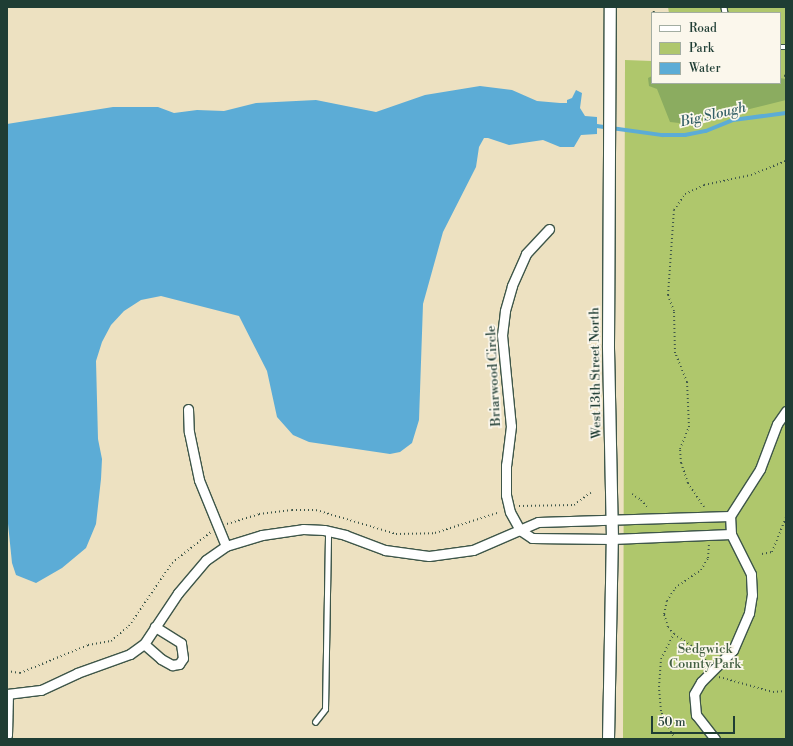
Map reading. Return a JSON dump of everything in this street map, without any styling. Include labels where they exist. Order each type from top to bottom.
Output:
[{"type":"street","name":"West 13th Street North","points":[[608,739],[612,539],[608,345],[610,7]]},
{"type":"street","name":"Briarwood Circle","points":[[520,530],[509,509],[505,480],[511,426],[502,335],[505,311],[512,286],[526,254],[549,229]]},
{"type":"street","points":[[188,409],[189,432],[197,473],[226,546]]},
{"type":"street","points":[[715,739],[696,715],[694,694],[701,682],[733,650],[744,630],[750,607],[751,574],[731,534],[730,516],[760,469],[777,424],[786,411]]},
{"type":"street","points":[[7,735],[8,694],[41,690],[77,673],[116,660],[144,644],[178,592],[206,560],[226,546],[282,531],[328,531],[345,535],[385,550],[429,556],[473,550],[538,522],[612,518],[730,516]]},
{"type":"street","points":[[520,530],[532,538],[612,539],[731,534]]},
{"type":"street","points":[[144,644],[161,660],[172,665],[179,664],[183,658],[181,643],[155,627]]},
{"type":"lane","points":[[315,722],[325,709],[328,531]]},
{"type":"path","points":[[698,509],[705,509],[688,483],[681,463],[680,450],[689,427],[687,382],[675,353],[674,311],[668,295],[674,210],[685,194],[704,185],[751,175],[786,161]]},
{"type":"path","points":[[7,672],[20,673],[88,645],[111,641],[129,626],[172,563],[203,535],[218,528],[259,514],[292,510],[316,510],[396,534],[434,533],[509,509],[574,505],[591,492]]},
{"type":"path","points":[[632,494],[641,500],[647,508],[653,508]]},
{"type":"path","points":[[762,554],[772,552],[786,518]]},
{"type":"path","points":[[709,540],[708,558],[702,570],[675,588],[667,601],[664,614],[668,627],[674,634],[698,650],[716,676],[739,684],[773,692],[786,691]]},
{"type":"path","points":[[674,634],[661,659],[659,687],[662,711],[675,739]]},
{"type":"green space","name":"Sedgwick County Park","points":[[668,7],[786,7],[786,739],[623,739],[625,60],[651,61],[651,84],[781,84],[781,12],[669,12]]},
{"type":"green space","points":[[651,76],[651,84],[781,84],[781,78],[786,79],[786,100],[688,124],[670,122],[657,89],[649,86],[648,78]]},
{"type":"water","points":[[480,86],[512,90],[537,101],[560,103],[567,103],[567,100],[572,98],[576,90],[582,93],[580,108],[585,116],[597,117],[597,134],[581,135],[574,147],[560,147],[543,140],[509,145],[484,138],[479,147],[476,167],[443,232],[423,304],[419,420],[412,443],[400,452],[390,454],[309,442],[293,435],[277,417],[267,371],[239,316],[161,296],[141,300],[124,311],[111,325],[102,342],[96,361],[98,439],[102,459],[101,479],[96,524],[86,548],[62,568],[36,583],[16,575],[12,563],[7,514],[7,124],[113,107],[158,107],[174,113],[197,110],[224,111],[256,103],[316,100],[376,112],[425,95]]},
{"type":"waterway","name":"Big Slough","points":[[597,126],[662,135],[685,135],[706,131],[733,120],[786,113]]}]
